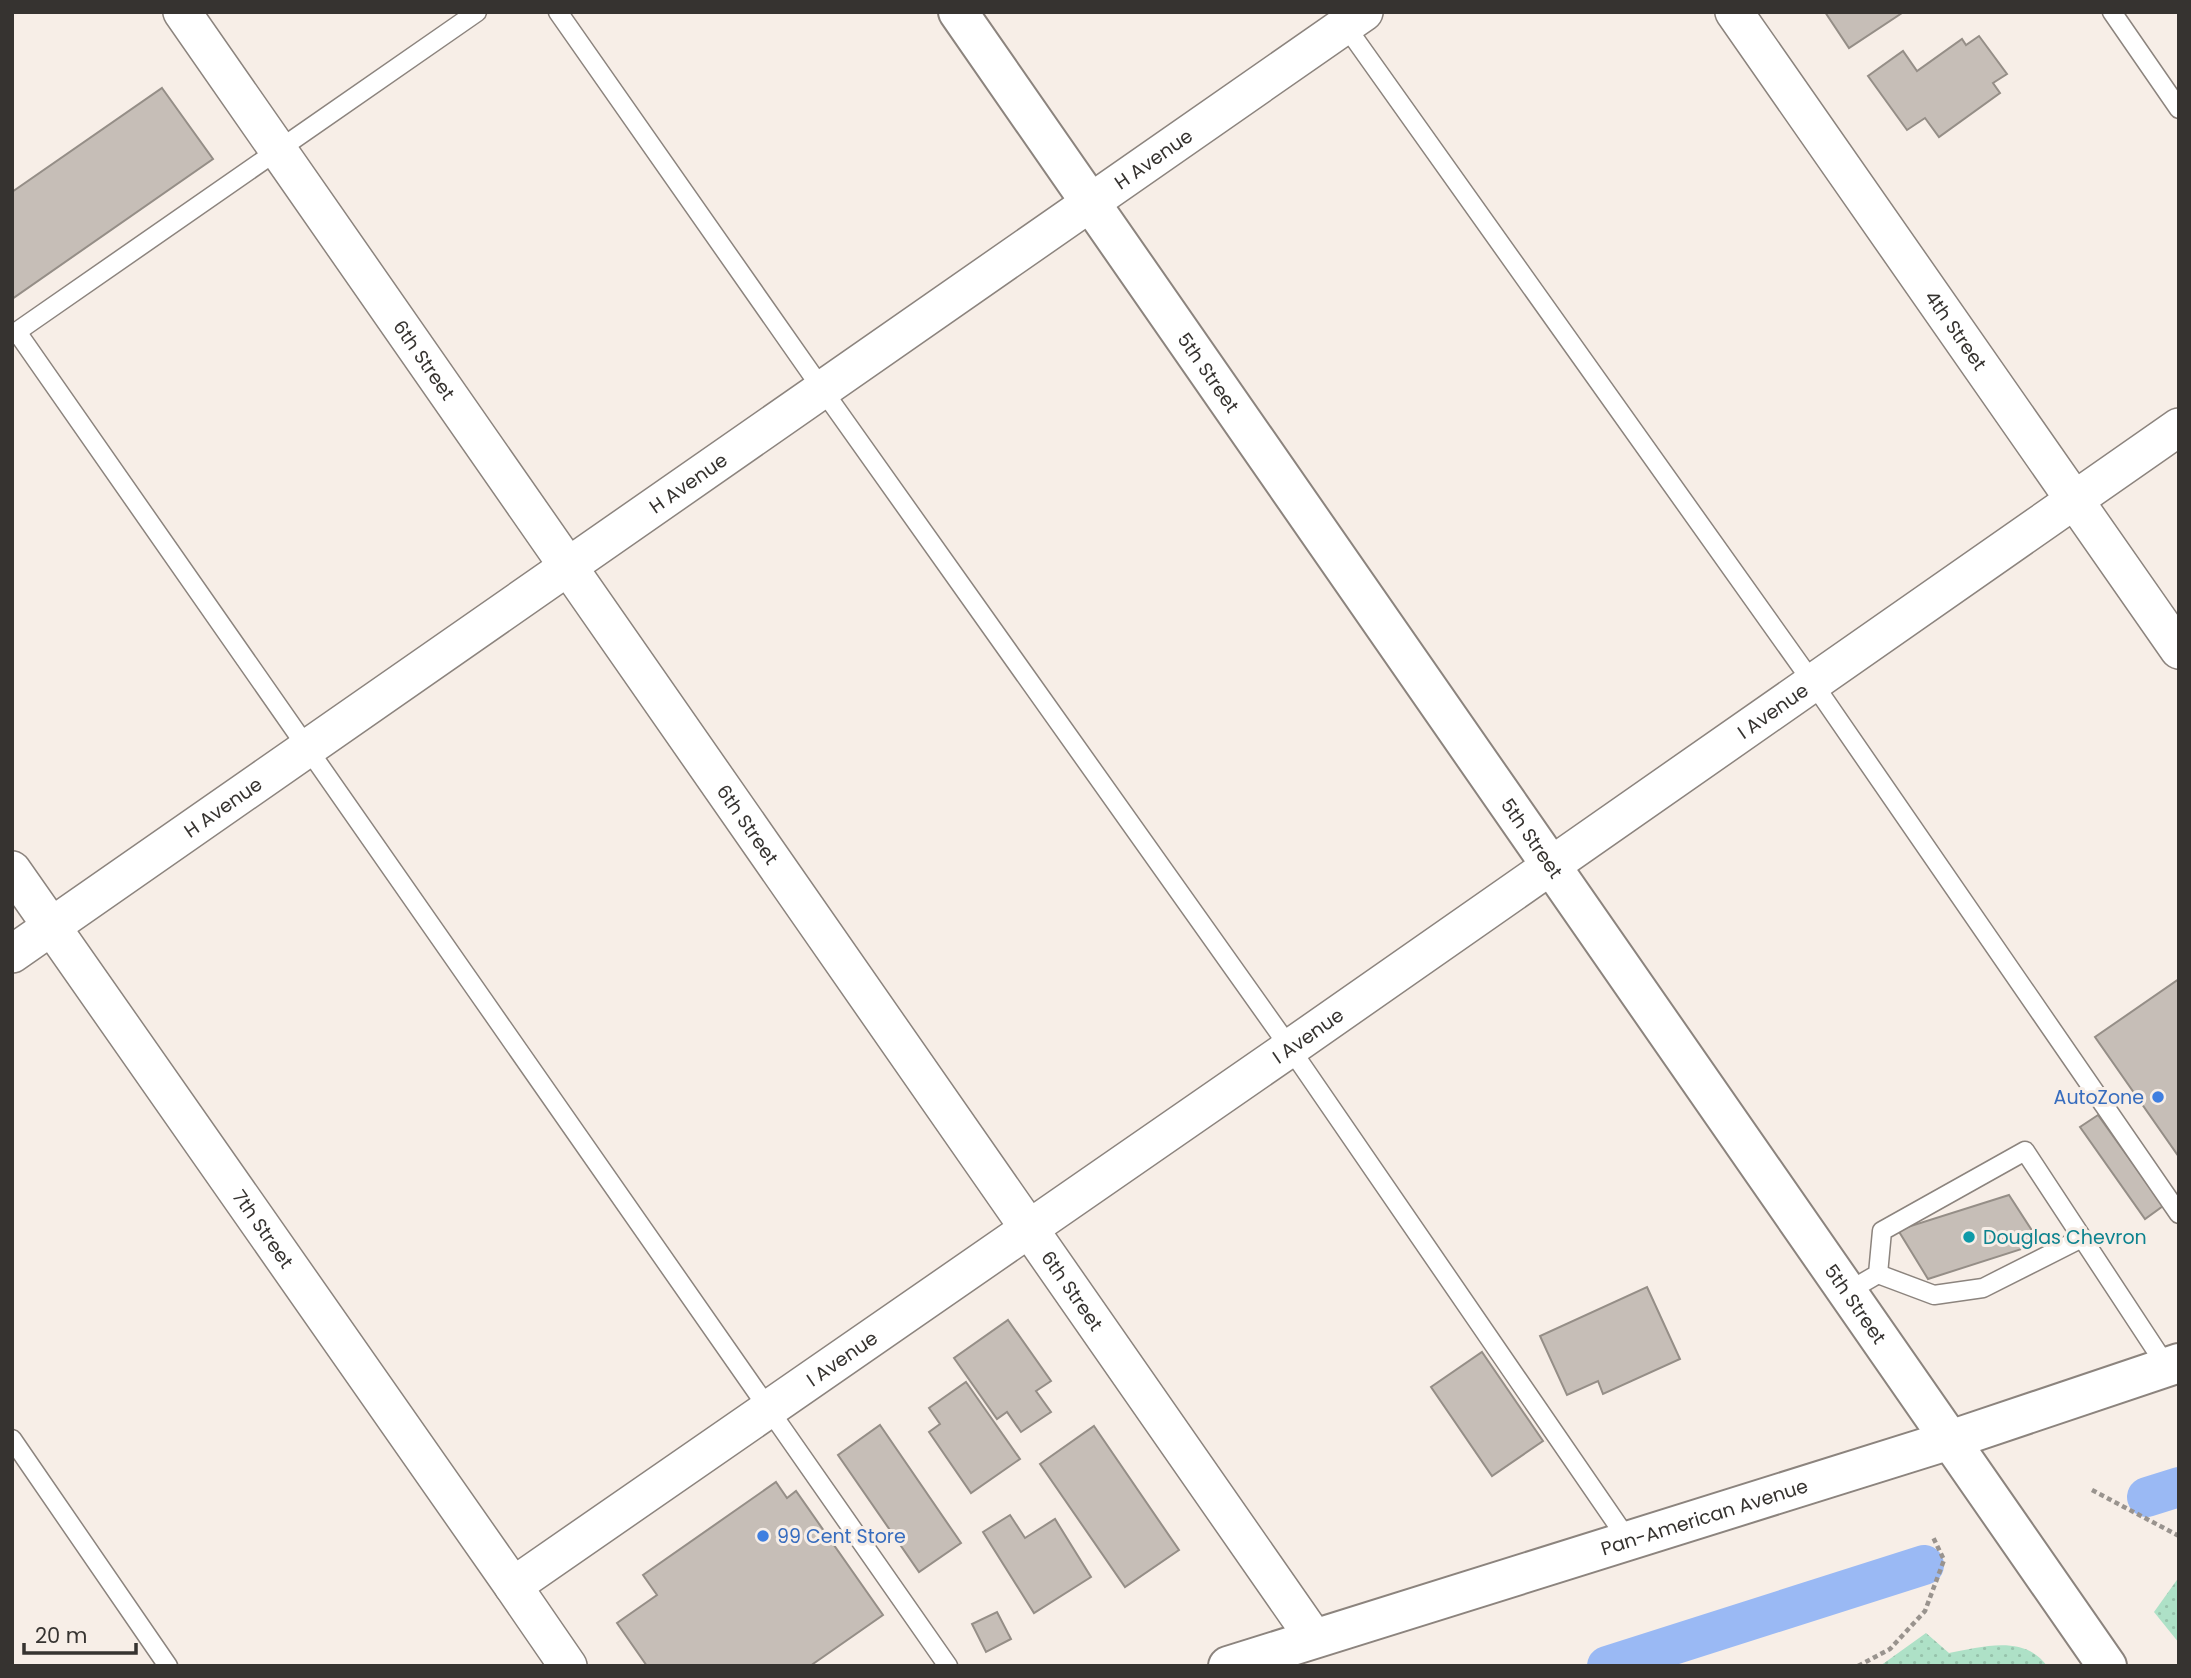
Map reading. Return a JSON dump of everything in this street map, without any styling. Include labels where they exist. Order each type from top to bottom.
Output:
[{"type":"street","name":"6th Street","points":[[182,12],[1314,1638]]},
{"type":"street","name":"5th Street","points":[[958,12],[1551,866],[1863,1283],[1950,1440],[2107,1666]]},
{"type":"street","name":"4th Street","points":[[1734,12],[2179,650]]},
{"type":"street","name":"H Avenue","points":[[12,954],[1090,203],[1348,17]]},
{"type":"street","name":"I Avenue","points":[[513,1586],[1030,1229],[2179,427]]},
{"type":"street","name":"7th Street","points":[[12,870],[513,1586]]},
{"type":"street","name":"Pan-American Avenue","points":[[1228,1666],[1950,1440],[2173,1365]]},
{"type":"street","points":[[513,1586],[568,1666]]},
{"type":"lane","points":[[477,12],[14,334],[770,1408],[948,1666]]},
{"type":"lane","points":[[558,12],[1290,1048],[1628,1540]]},
{"type":"lane","points":[[2112,12],[2179,109]]},
{"type":"lane","points":[[1348,17],[1813,683],[2179,1214]]},
{"type":"lane","points":[[2082,1238],[1983,1287],[1934,1295],[1863,1283],[1882,1231],[2025,1151],[2082,1238],[2173,1365]]},
{"type":"lane","points":[[12,1439],[168,1666]]},
{"type":"path","points":[[2092,1490],[2179,1536]]},
{"type":"path","points":[[1858,1666],[1891,1649],[1925,1611],[1944,1560],[1933,1537]]},
{"type":"green space","points":[[2179,1577],[2179,1643],[2154,1612]]},
{"type":"green space","points":[[1926,1633],[1949,1653],[1988,1646],[2015,1646],[2038,1656],[2047,1666],[1880,1666]]},
{"type":"building","points":[[1825,12],[1902,12],[1902,13],[1849,48]]},
{"type":"building","points":[[1979,36],[2007,74],[1993,83],[2000,93],[1939,137],[1925,118],[1907,130],[1868,76],[1903,51],[1917,71],[1962,39],[1966,45]]},
{"type":"building","points":[[162,88],[213,159],[12,299],[12,192]]},
{"type":"building","name":"AutoZone","points":[[2179,979],[2179,1157],[2095,1037]]},
{"type":"building","points":[[2098,1115],[2163,1206],[2145,1219],[2080,1127]]},
{"type":"building","name":"Douglas Chevron","points":[[2009,1195],[2040,1243],[1928,1279],[1898,1230]]},
{"type":"building","points":[[1647,1287],[1680,1359],[1603,1394],[1598,1381],[1567,1395],[1540,1336]]},
{"type":"building","points":[[1008,1320],[1051,1381],[1036,1391],[1051,1412],[1021,1432],[1007,1412],[997,1419],[954,1358]]},
{"type":"building","points":[[1482,1352],[1543,1441],[1492,1476],[1431,1387]]},
{"type":"building","points":[[966,1382],[1020,1459],[971,1493],[929,1432],[940,1424],[929,1408]]},
{"type":"building","points":[[880,1425],[961,1543],[919,1572],[838,1455]]},
{"type":"building","points":[[1094,1426],[1179,1550],[1125,1587],[1040,1464]]},
{"type":"building","name":"99 Cent Store","points":[[776,1482],[787,1498],[796,1491],[883,1615],[810,1666],[647,1666],[617,1623],[657,1595],[643,1575]]},
{"type":"building","points":[[1010,1515],[1025,1538],[1055,1519],[1091,1577],[1034,1613],[983,1532]]},
{"type":"building","points":[[997,1612],[1011,1639],[986,1652],[972,1624]]},
{"type":"waterway","points":[[2147,1497],[2179,1487]]},
{"type":"waterway","points":[[1607,1666],[1924,1565]]},
{"type":"place","name":"AutoZone","points":[[2158,1097]]},
{"type":"place","name":"Douglas Chevron","points":[[1969,1237]]},
{"type":"place","name":"99 Cent Store","points":[[763,1536]]}]
